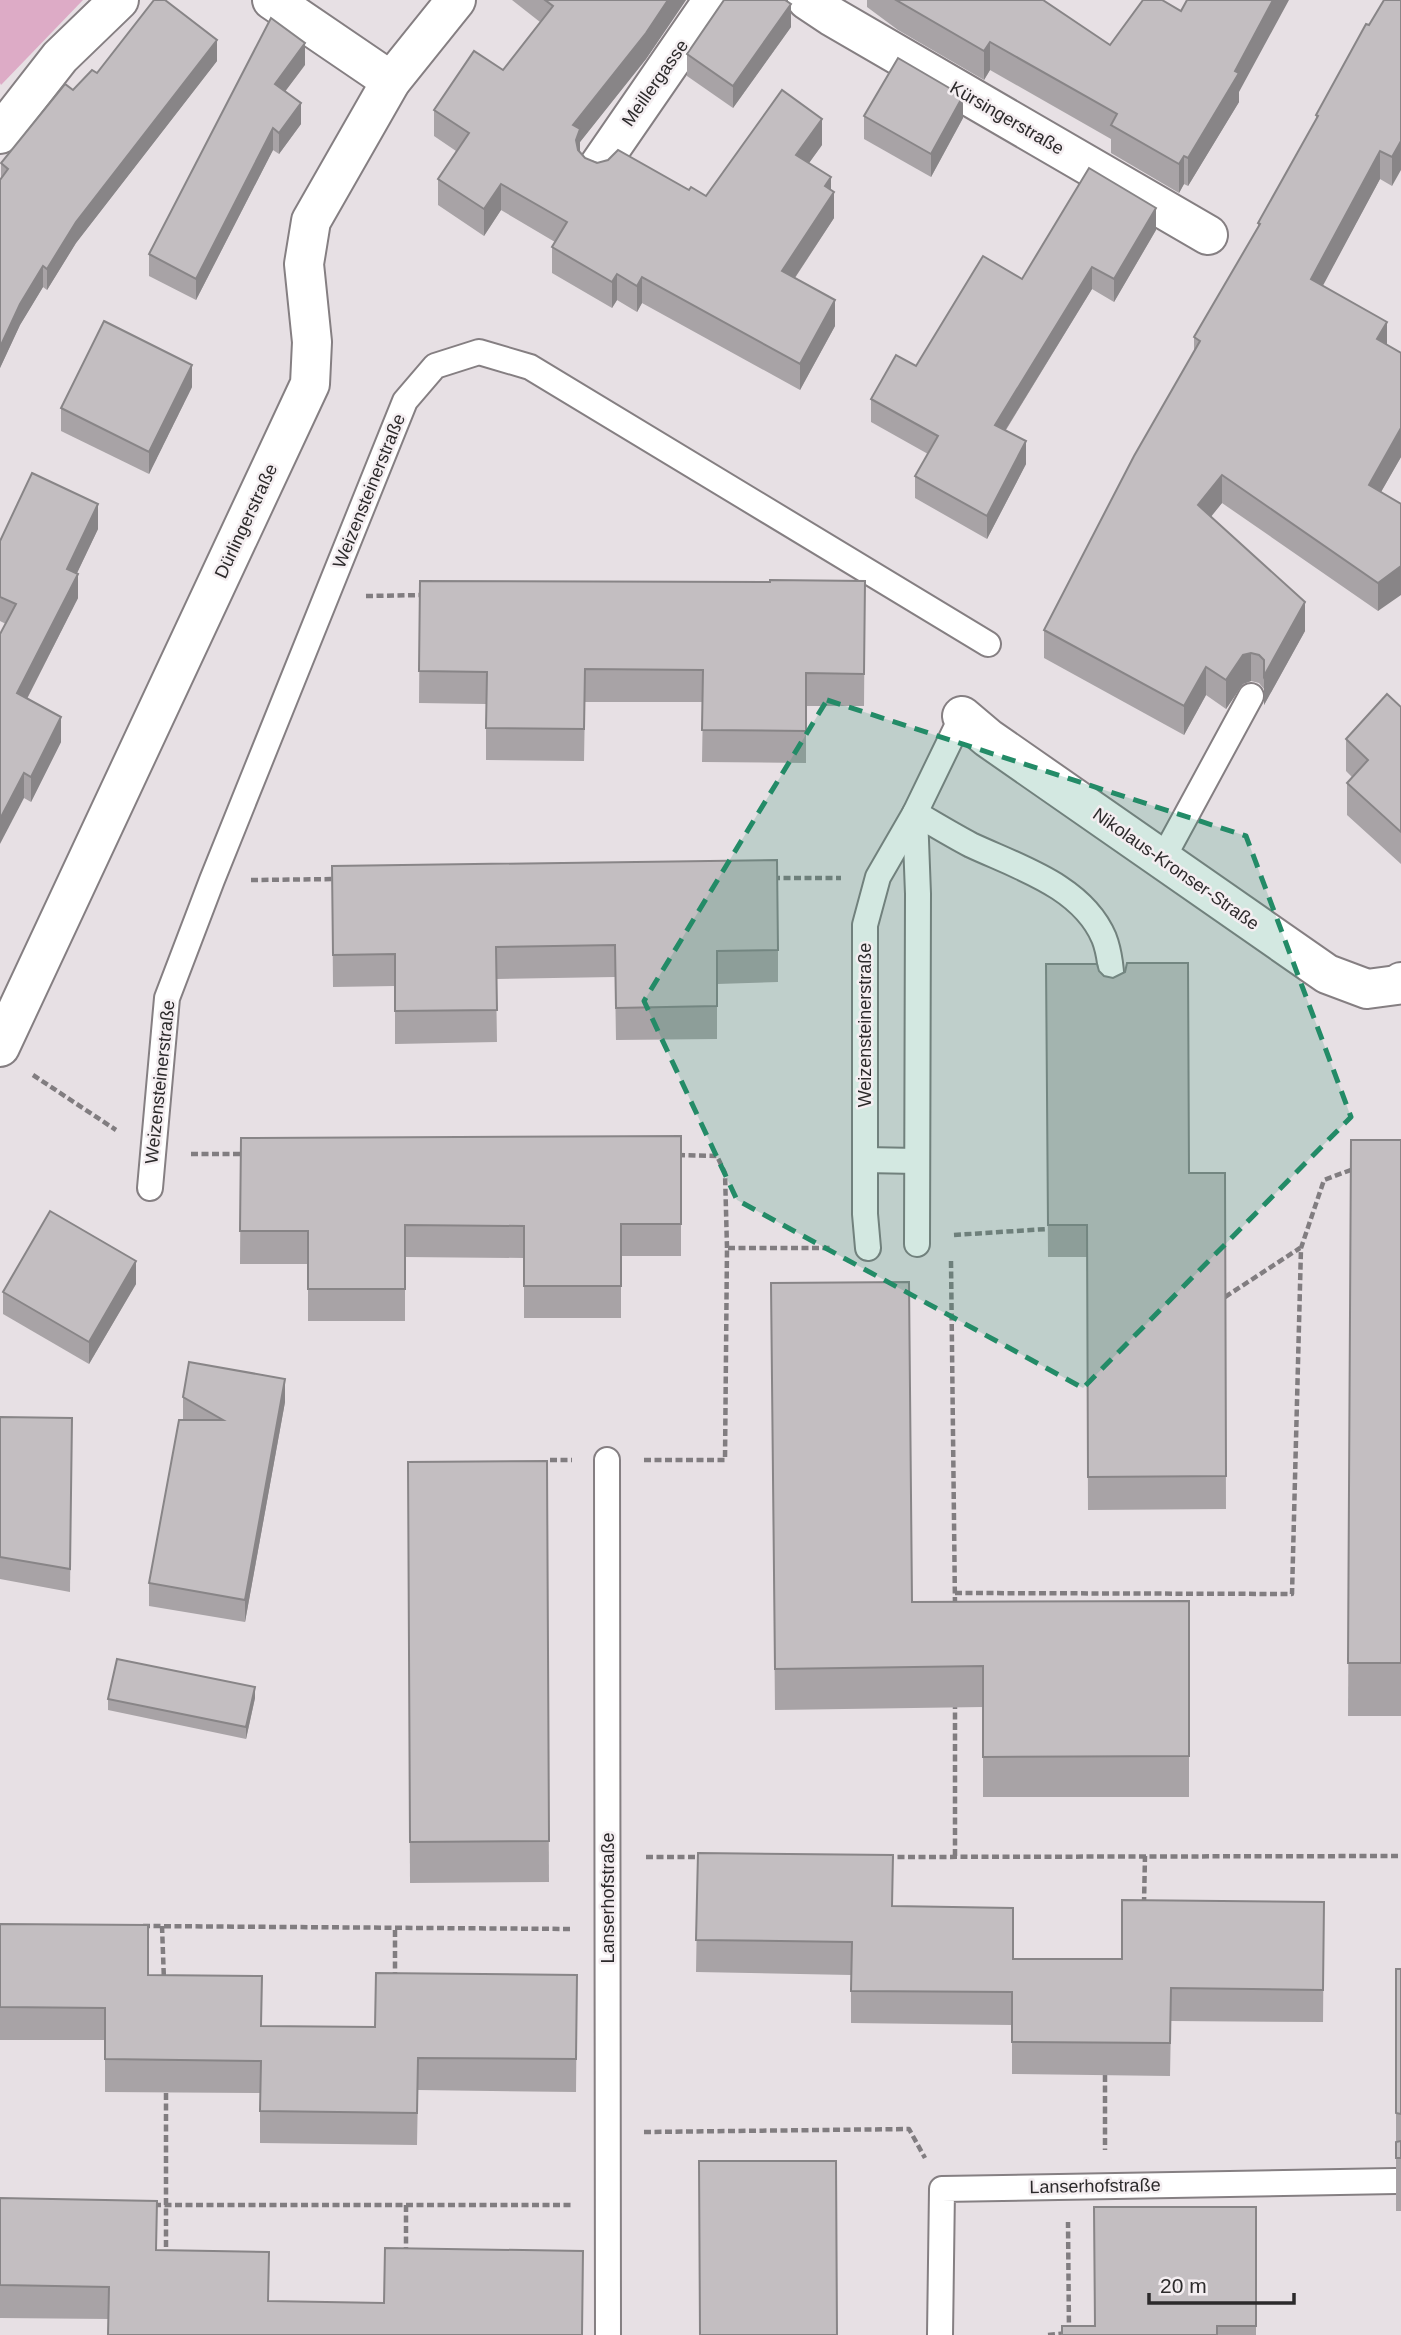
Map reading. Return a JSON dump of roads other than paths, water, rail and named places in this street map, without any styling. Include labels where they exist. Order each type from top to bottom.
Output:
[{"type":"street","points":[[0,134],[60,57],[119,0]]},
{"type":"street","points":[[272,0],[391,81]]},
{"type":"street","name":"Dürlingerstraße","points":[[0,1047],[310,384],[312,342],[304,264],[311,221],[391,81],[456,0]]},
{"type":"street","name":"Meillergasse","points":[[597,167],[713,0]]},
{"type":"street","name":"Kürsingerstraße","points":[[807,0],[1208,235]]},
{"type":"street","name":"Nikolaus-Kronser-Straße","points":[[962,716],[988,738],[1327,974],[1367,989],[1397,985],[1401,982]]},
{"type":"lane","name":"Weizensteinerstraße","points":[[150,1188],[167,998],[405,401],[435,366],[479,352],[530,367],[988,643]]},
{"type":"lane","points":[[1162,860],[1251,696]]},
{"type":"lane","name":"Weizensteinerstraße","points":[[868,1248],[865,1160],[865,925],[878,877],[915,813],[962,716]]},
{"type":"lane","name":"Weizensteinerstraße","points":[[915,813],[918,894],[917,1244]]},
{"type":"lane","points":[[915,813],[969,844],[1042,877],[1081,904],[1103,937],[1112,968],[1112,996]]},
{"type":"lane","points":[[865,1160],[917,1161]]},
{"type":"lane","name":"Lanserhofstraße","points":[[607,1460],[608,2335]]},
{"type":"lane","name":"Lanserhofstraße","points":[[940,2335],[942,2189],[1396,2180]]}]
